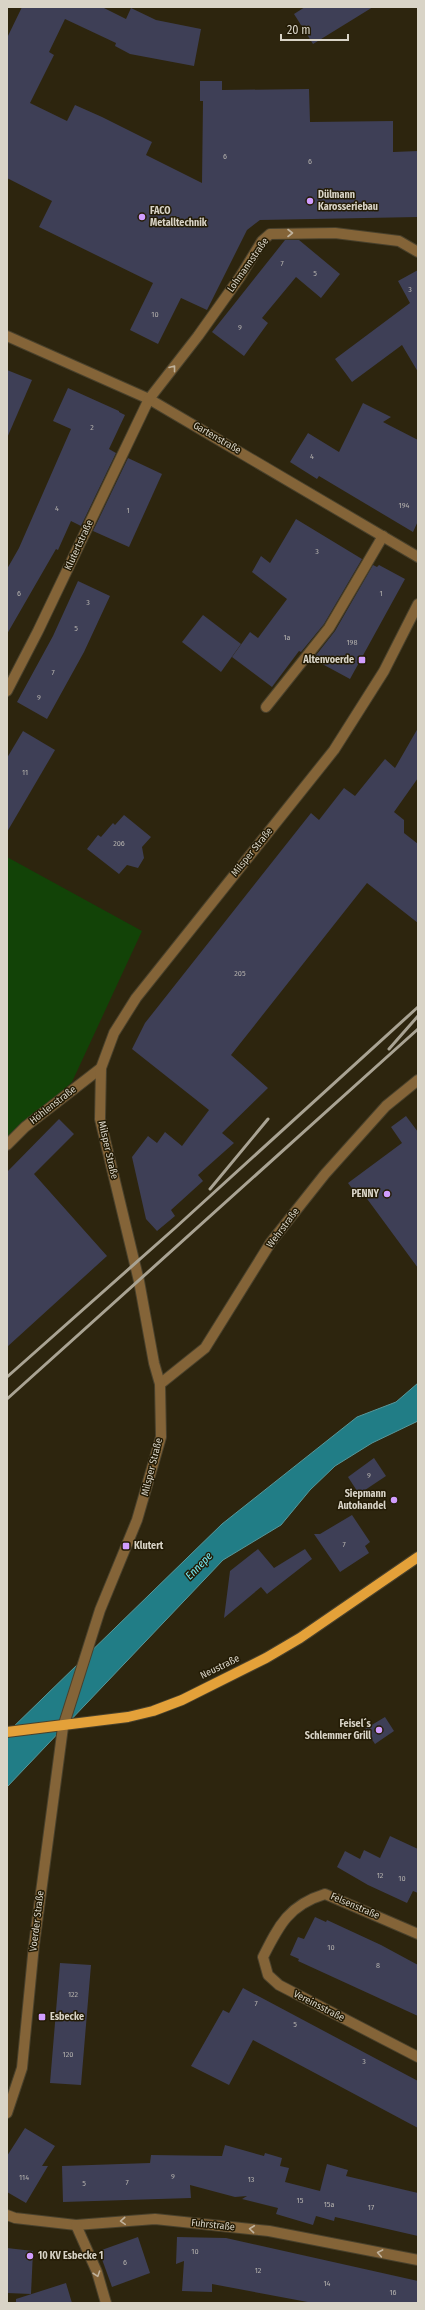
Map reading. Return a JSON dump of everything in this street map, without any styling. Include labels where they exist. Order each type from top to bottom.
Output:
[{"type":"main road","name":"Neustraße","points":[[7,1732],[63,1727],[128,1717],[153,1711],[182,1700],[266,1658],[300,1638],[418,1557]]},
{"type":"street","name":"Lohmannstraße","points":[[149,398],[198,336],[240,277],[262,241],[270,234],[335,233],[399,241],[418,252]]},
{"type":"street","name":"Gartenstraße","points":[[7,336],[149,398],[418,557]]},
{"type":"street","name":"Klutertstraße","points":[[7,690],[38,631],[149,398]]},
{"type":"street","points":[[266,708],[329,628],[383,536]]},
{"type":"street","name":"Milsper Straße","points":[[63,1727],[100,1610],[137,1520],[161,1437],[160,1384],[154,1363],[139,1280],[100,1119],[101,1068],[114,1033],[136,998],[334,750],[384,671],[418,604]]},
{"type":"street","name":"Höhlenstraße","points":[[7,1144],[25,1126],[101,1068]]},
{"type":"street","name":"Wehrstraße","points":[[160,1384],[205,1348],[271,1242],[305,1199],[386,1106],[418,1080]]},
{"type":"street","name":"Voerder Straße","points":[[7,2113],[22,2068],[35,1938],[63,1727]]},
{"type":"street","name":"Felsenstraße","points":[[278,1929],[290,1912],[307,1899],[325,1894],[418,1934]]},
{"type":"street","name":"Vereinsstraße","points":[[278,1929],[263,1957],[268,1975],[279,1985],[418,2057]]},
{"type":"street","name":"Fuhrstraße","points":[[7,2215],[15,2218],[76,2225],[155,2219],[269,2230],[418,2260]]},
{"type":"street","points":[[76,2225],[97,2272],[106,2303]]},
{"type":"green space","points":[[7,857],[142,931],[72,1082],[7,1141]]},
{"type":"water","name":"Ennepe","points":[[418,1383],[418,1421],[372,1443],[335,1466],[310,1490],[281,1525],[223,1560],[7,1787],[7,1733],[222,1524],[357,1417],[396,1402]]},
{"type":"building","points":[[22,7],[102,7],[126,19],[131,8],[156,20],[201,29],[194,66],[130,54],[115,46],[116,43],[65,19],[49,52],[54,55],[30,103],[67,121],[75,105],[102,117],[152,142],[146,155],[202,183],[203,101],[200,101],[200,81],[222,81],[222,90],[309,89],[310,122],[393,121],[393,152],[418,151],[418,217],[260,220],[247,230],[207,310],[181,298],[158,344],[130,330],[153,283],[39,227],[52,201],[7,178],[7,38]]},
{"type":"building","points":[[305,7],[373,7],[313,44],[294,14]]},
{"type":"building","points":[[285,240],[299,240],[340,274],[321,298],[296,277],[262,318],[268,323],[244,356],[212,332]]},
{"type":"building","points":[[418,270],[418,372],[402,345],[352,382],[335,359],[410,303],[398,281]]},
{"type":"building","points":[[7,370],[32,380],[7,438]]},
{"type":"building","points":[[68,388],[125,415],[109,449],[116,453],[81,526],[71,521],[58,550],[56,549],[7,634],[7,569],[19,548],[71,429],[53,421]]},
{"type":"building","points":[[363,403],[391,417],[383,422],[418,440],[418,521],[413,532],[319,476],[317,479],[290,462],[308,433],[339,452]]},
{"type":"building","points":[[128,458],[162,474],[129,547],[93,531]]},
{"type":"building","points":[[296,519],[362,559],[324,624],[301,652],[299,651],[272,687],[232,657],[250,632],[258,638],[287,599],[252,572],[261,556],[270,563]]},
{"type":"building","points":[[373,565],[377,567],[379,565],[405,579],[350,679],[313,659],[335,631]]},
{"type":"building","points":[[78,581],[110,596],[84,652],[47,719],[17,702],[53,636]]},
{"type":"building","points":[[203,615],[241,644],[221,672],[182,642]]},
{"type":"building","points":[[418,728],[418,778],[394,812],[404,820],[404,833],[418,844],[418,923],[367,883],[231,1055],[268,1088],[222,1133],[234,1143],[198,1175],[203,1181],[171,1210],[175,1216],[157,1231],[146,1219],[132,1157],[148,1136],[157,1143],[165,1132],[182,1146],[209,1110],[132,1049],[145,1023],[311,813],[319,820],[344,788],[355,796],[385,759],[395,768]]},
{"type":"building","points":[[23,731],[55,750],[7,832],[7,758]]},
{"type":"building","points":[[124,815],[151,837],[142,847],[144,858],[138,868],[127,865],[119,874],[87,849],[98,835],[101,837],[113,823],[115,825]]},
{"type":"building","name":"PENNY","points":[[406,1116],[418,1132],[418,1268],[365,1196],[360,1199],[348,1183],[402,1143],[391,1127]]},
{"type":"building","points":[[59,1119],[74,1134],[34,1174],[107,1256],[7,1347],[7,1172]]},
{"type":"building","points":[[374,1458],[386,1476],[359,1494],[348,1477]]},
{"type":"building","points":[[352,1515],[370,1542],[365,1546],[369,1553],[340,1572],[314,1534],[320,1534]]},
{"type":"building","points":[[258,1549],[274,1568],[305,1549],[312,1559],[267,1594],[261,1587],[224,1618],[230,1571]]},
{"type":"building","name":"Feisel´s Schlemmer Grill","points":[[385,1717],[394,1731],[375,1744],[365,1729]]},
{"type":"building","points":[[390,1836],[418,1849],[418,1893],[413,1891],[407,1903],[368,1885],[337,1867],[345,1851],[360,1859],[364,1850],[380,1858]]},
{"type":"building","points":[[315,1917],[326,1922],[327,1920],[381,1945],[418,1965],[418,2016],[298,1961],[299,1959],[290,1955],[298,1937],[304,1939]]},
{"type":"building","points":[[60,1963],[91,1965],[81,2085],[50,2083]]},
{"type":"building","points":[[243,1988],[418,2081],[418,2128],[253,2040],[229,2085],[191,2066],[223,2010],[229,2013]]},
{"type":"building","points":[[25,2128],[55,2146],[42,2166],[48,2166],[26,2203],[7,2192],[7,2156]]},
{"type":"building","points":[[225,2145],[264,2156],[265,2153],[282,2158],[280,2166],[289,2168],[285,2182],[320,2191],[327,2164],[348,2170],[346,2176],[418,2193],[418,2236],[335,2217],[334,2221],[316,2216],[313,2225],[276,2214],[278,2208],[242,2199],[247,2196],[235,2197],[190,2185],[191,2198],[63,2202],[62,2166],[150,2163],[151,2155],[222,2156]]},
{"type":"building","points":[[138,2237],[150,2273],[112,2287],[99,2251]]},
{"type":"building","points":[[177,2237],[226,2238],[418,2281],[418,2303],[313,2303],[212,2284],[212,2292],[182,2291],[184,2261],[176,2264]]},
{"type":"building","points":[[7,2248],[33,2251],[31,2294],[7,2293]]},
{"type":"building","points":[[66,2283],[72,2303],[16,2303],[16,2299]]},
{"type":"railway","points":[[7,1377],[175,1228],[418,1007]]},
{"type":"railway","points":[[389,1049],[418,1016]]},
{"type":"railway","points":[[7,1399],[418,1029]]},
{"type":"railway","points":[[210,1189],[268,1119]]},
{"type":"place","name":"Dülmann Karosseriebau","points":[[310,201]]},
{"type":"place","name":"FACO Metalltechnik","points":[[142,217]]},
{"type":"place","name":"Altenvoerde","points":[[362,660]]},
{"type":"place","name":"PENNY","points":[[387,1194]]},
{"type":"place","name":"Siepmann Autohandel","points":[[394,1500]]},
{"type":"place","name":"Klutert","points":[[126,1546]]},
{"type":"place","name":"Feisel´s Schlemmer Grill","points":[[379,1730]]},
{"type":"place","name":"Esbecke","points":[[42,2017]]},
{"type":"place","name":"10 KV Esbecke 1","points":[[30,2256]]}]
